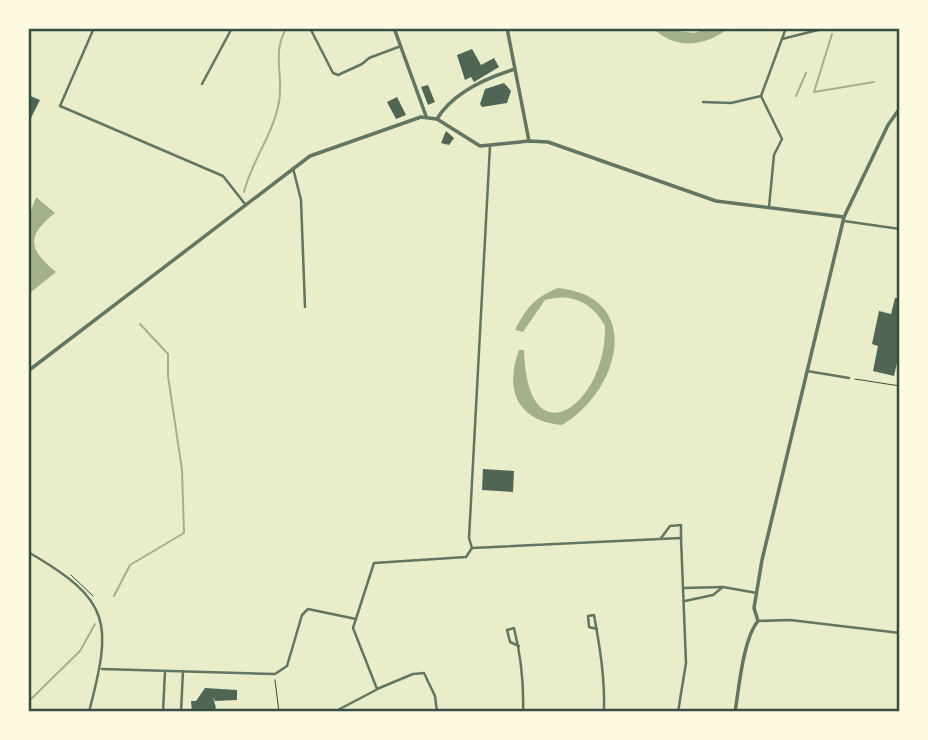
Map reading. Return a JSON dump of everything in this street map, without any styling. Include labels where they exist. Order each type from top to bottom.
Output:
[{"type":"street","points":[[94,28],[60,106],[223,176],[245,204]]},
{"type":"street","points":[[202,84],[232,28]]},
{"type":"street","points":[[310,28],[333,73],[338,75],[369,58],[401,46]]},
{"type":"street","points":[[394,28],[426,116]]},
{"type":"street","points":[[507,28],[529,141]]},
{"type":"street","points":[[769,207],[774,155],[782,139],[761,96],[786,28]]},
{"type":"street","points":[[782,39],[822,29],[820,28]]},
{"type":"street","points":[[437,119],[456,97],[515,69]]},
{"type":"street","points":[[703,102],[731,103],[761,96]]},
{"type":"street","points":[[758,621],[754,608],[776,496],[794,435],[843,219],[888,125],[900,108]]},
{"type":"street","points":[[28,371],[32,364],[293,167],[329,147],[426,116],[437,119],[469,142],[490,146],[529,141],[558,145],[697,196],[733,204],[769,207],[900,229]]},
{"type":"street","points":[[472,548],[469,538],[471,463],[490,146]]},
{"type":"street","points":[[293,167],[301,200],[305,307]]},
{"type":"street","points":[[807,371],[849,378]]},
{"type":"street","points":[[661,538],[670,526],[681,525],[686,663],[678,712]]},
{"type":"street","points":[[472,548],[681,538]]},
{"type":"street","points":[[377,689],[353,628],[370,570],[378,560],[466,557],[472,548]]},
{"type":"street","points":[[28,552],[76,583],[92,600],[103,633],[102,669],[89,712]]},
{"type":"street","points":[[684,589],[723,587],[758,593]]},
{"type":"street","points":[[684,601],[713,595],[723,587]]},
{"type":"street","points":[[102,669],[275,674],[287,666],[302,615],[307,609],[356,619]]},
{"type":"street","points":[[735,712],[745,658],[753,627],[758,621],[779,620],[900,633]]},
{"type":"street","points":[[519,646],[510,642],[507,629],[514,628],[519,646],[524,684],[523,712]]},
{"type":"street","points":[[597,629],[605,676],[604,712]]},
{"type":"street","points":[[163,712],[165,670]]},
{"type":"street","points":[[181,712],[183,671]]},
{"type":"street","points":[[337,711],[376,693],[377,689],[413,674],[424,673],[435,696],[437,712]]},
{"type":"path","points":[[849,378],[900,386]]},
{"type":"path","points":[[71,574],[94,598]]},
{"type":"path","points":[[275,674],[279,712]]},
{"type":"shaded area","points":[[653,28],[694,33],[709,28],[729,28],[710,39],[680,43]]},
{"type":"shaded area","points":[[36,197],[55,213],[39,229],[34,242],[40,256],[56,272],[31,292],[28,289],[28,219]]},
{"type":"shaded area","points":[[558,288],[586,295],[604,309],[613,327],[614,348],[609,370],[598,391],[582,410],[562,425],[547,422],[525,410],[514,391],[513,378],[519,350],[524,350],[528,384],[538,405],[551,412],[566,410],[581,398],[594,379],[602,354],[605,326],[594,311],[580,301],[564,297],[545,300],[523,332],[515,330],[532,304]]},
{"type":"building","points":[[472,49],[481,65],[494,58],[499,67],[474,82],[471,77],[465,80],[457,55]]},
{"type":"building","points":[[504,83],[511,91],[507,103],[482,107],[480,104],[485,89]]},
{"type":"building","points":[[428,85],[435,102],[428,105],[421,87]]},
{"type":"building","points":[[28,95],[40,100],[30,120],[28,119]]},
{"type":"building","points":[[397,97],[406,115],[396,119],[387,102]]},
{"type":"building","points":[[446,131],[454,138],[449,145],[441,143]]},
{"type":"building","points":[[895,298],[900,298],[900,350],[894,376],[873,371],[878,346],[872,344],[879,311],[891,314]]},
{"type":"building","points":[[483,469],[514,471],[513,492],[482,490]]},
{"type":"building","points":[[205,688],[237,690],[237,700],[215,701],[213,697],[216,708],[211,712],[200,709],[200,712],[192,712],[191,701],[196,701]]},
{"type":"waterway","points":[[244,192],[276,114],[280,93],[280,46],[287,28]]},
{"type":"waterway","points":[[832,34],[814,92],[874,82]]},
{"type":"waterway","points":[[796,96],[806,73]]},
{"type":"waterway","points":[[114,596],[130,565],[184,533],[182,470],[168,376],[168,354],[140,324]]},
{"type":"waterway","points":[[28,702],[80,651],[95,624]]}]
